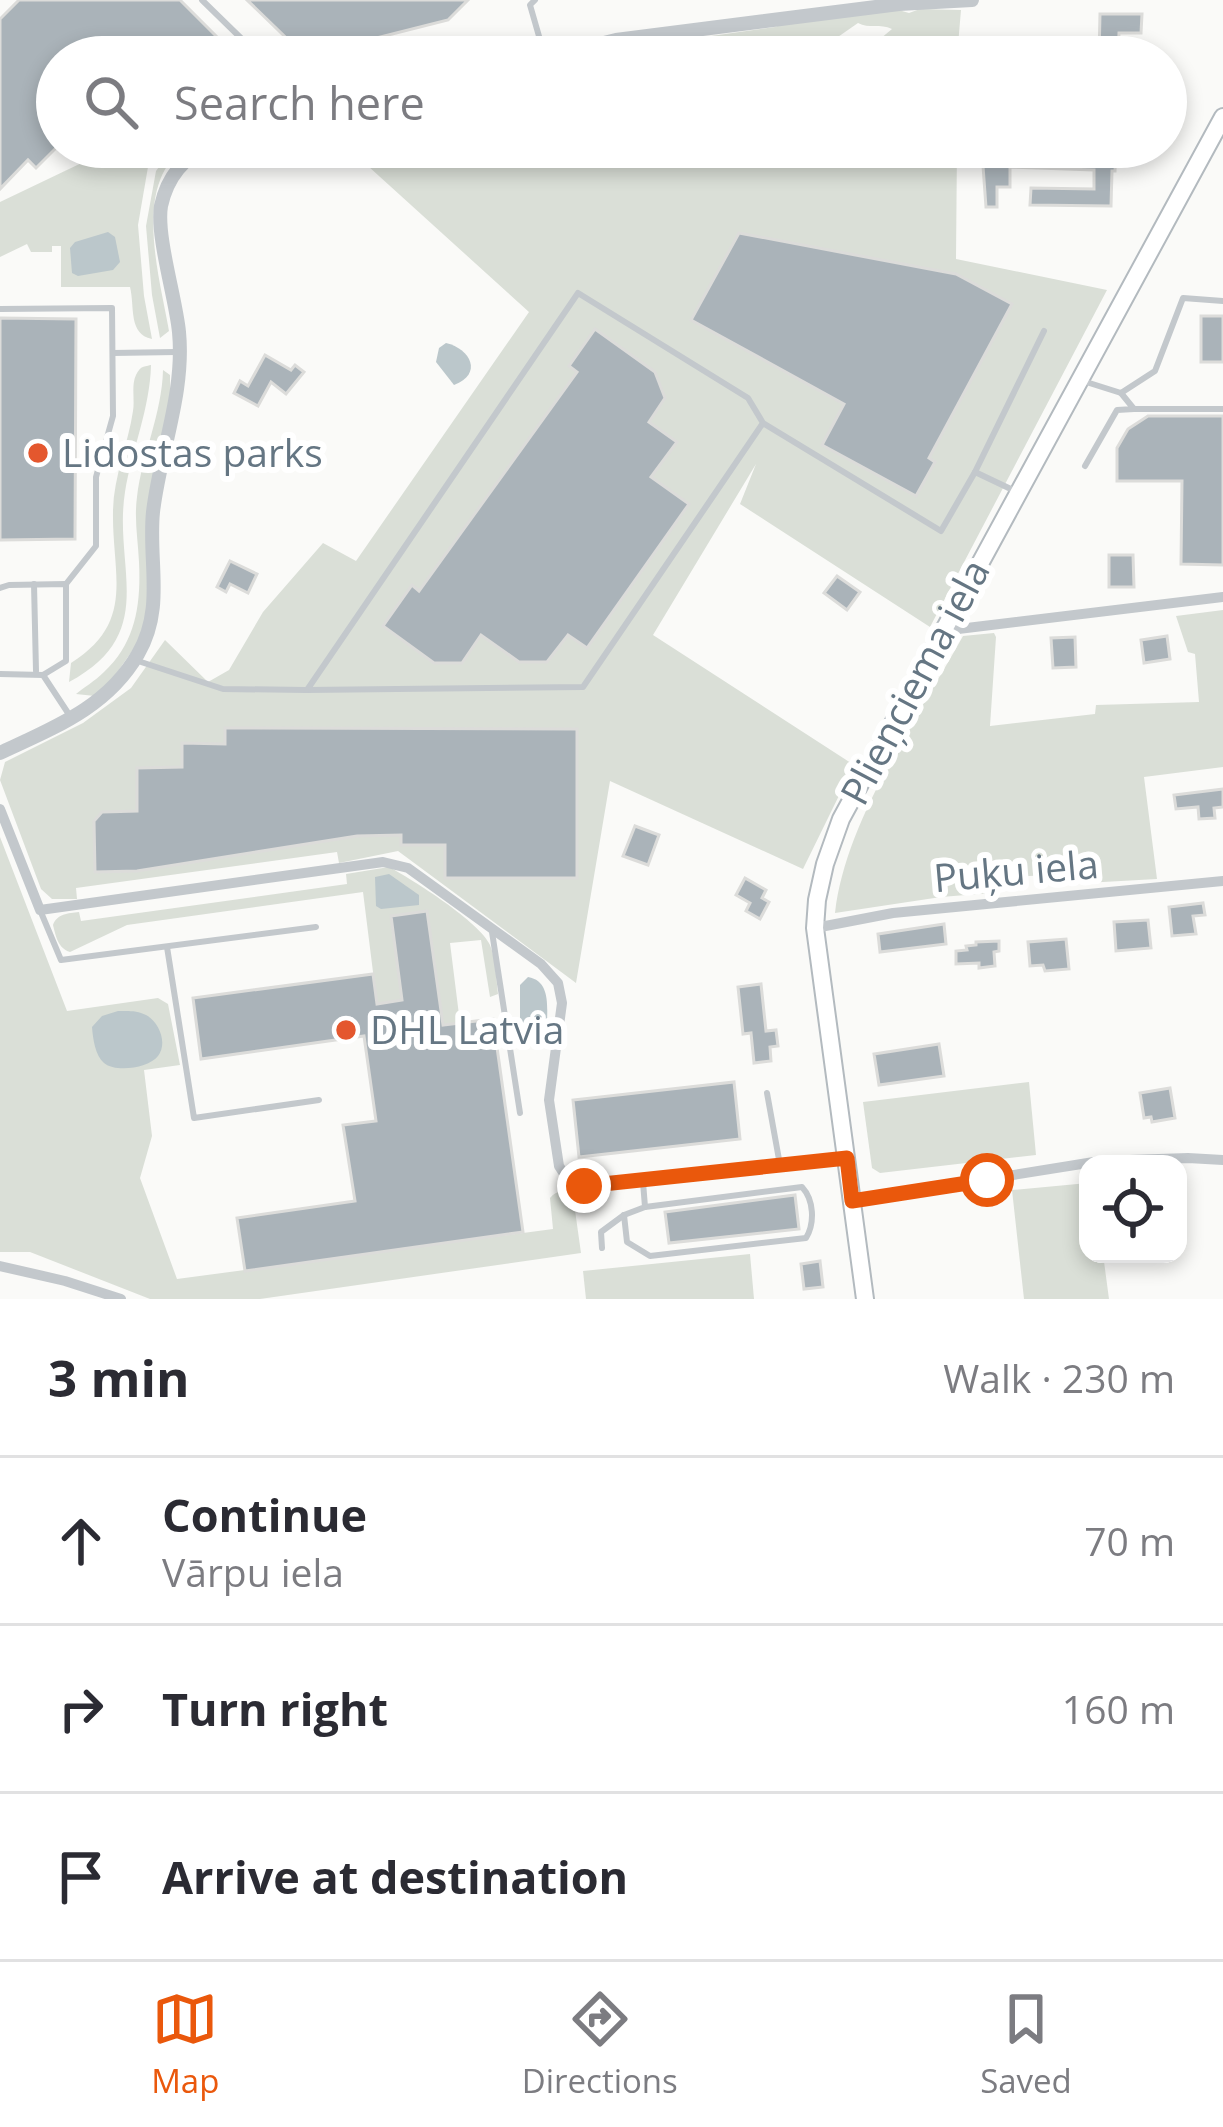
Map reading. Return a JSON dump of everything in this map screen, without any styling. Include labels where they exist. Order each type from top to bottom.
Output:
[{"type":"main road","name":"Plieņciema iela","points":[[865,1299],[815,928],[830,843],[1223,117]]},
{"type":"street","points":[[646,36],[898,2],[972,0]]},
{"type":"street","points":[[0,753],[72,719],[110,691],[135,660],[151,627],[156,590],[153,513],[180,352],[160,211],[179,168]]},
{"type":"street","points":[[942,631],[1223,597]]},
{"type":"street","points":[[0,809],[40,910],[383,862],[408,868],[541,964],[558,983],[562,1003],[549,1100],[559,1166],[570,1183],[584,1186],[847,1158]]},
{"type":"street","name":"Puķu iela","points":[[815,928],[893,913],[1223,881]]},
{"type":"street","points":[[852,1201],[1100,1161],[1223,1160]]},
{"type":"street","points":[[0,1266],[121,1299]]},
{"type":"lane","points":[[202,0],[239,36]]},
{"type":"lane","points":[[531,2],[540,36]]},
{"type":"lane","points":[[307,690],[578,293],[748,398],[763,423],[941,531],[976,472],[1044,332]]},
{"type":"lane","points":[[1121,393],[1155,371],[1183,298],[1223,301]]},
{"type":"lane","points":[[0,309],[112,308],[113,416],[96,476],[96,547],[66,584],[66,661],[40,674],[0,674]]},
{"type":"lane","points":[[112,353],[180,352]]},
{"type":"lane","points":[[1080,380],[1121,393],[1134,410]]},
{"type":"lane","points":[[1085,466],[1117,410],[1223,410]]},
{"type":"lane","points":[[135,660],[223,689],[583,687],[763,423]]},
{"type":"lane","points":[[976,472],[1018,493]]},
{"type":"lane","points":[[34,584],[40,674],[72,719]]},
{"type":"lane","points":[[0,588],[66,584]]},
{"type":"lane","points":[[40,910],[61,960],[316,927]]},
{"type":"lane","points":[[492,929],[520,1113]]},
{"type":"lane","points":[[167,946],[194,1118],[319,1100]]},
{"type":"lane","points":[[767,1093],[780,1165]]},
{"type":"lane","points":[[642,1179],[645,1207]]},
{"type":"lane","points":[[602,1248],[601,1232],[624,1216],[645,1207],[802,1187],[809,1195],[812,1227],[806,1238],[650,1256],[627,1242],[624,1216]]},
{"type":"shaded area","points":[[895,9],[909,13],[961,10],[959,36],[884,36],[892,29],[858,23],[839,36],[712,36]]},
{"type":"shaded area","points":[[71,168],[148,168],[138,225],[152,339],[136,326],[130,287],[61,287],[61,246],[52,246],[52,252],[31,252],[27,244],[0,257],[0,202]]},
{"type":"shaded area","points":[[166,168],[154,207],[156,259],[169,331],[160,338],[146,226],[156,171]]},
{"type":"shaded area","points":[[370,168],[957,168],[956,259],[1107,290],[930,627],[740,504],[756,464],[653,635],[854,765],[803,869],[610,781],[576,983],[398,851],[339,863],[337,852],[76,888],[77,899],[52,899],[41,889],[0,780],[5,762],[83,723],[131,688],[165,640],[208,682],[229,670],[263,612],[323,543],[356,561],[529,312]]},
{"type":"shaded area","points":[[108,232],[115,237],[120,262],[113,270],[72,273],[70,248],[75,242]]},
{"type":"shaded area","points":[[446,343],[462,351],[470,362],[469,375],[454,385],[436,362],[439,348]]},
{"type":"shaded area","points":[[151,365],[125,492],[124,620],[97,663],[69,682],[71,663],[105,631],[113,614],[115,487],[133,411],[135,379],[141,368]]},
{"type":"shaded area","points":[[163,370],[170,375],[170,407],[149,603],[139,641],[95,696],[76,694],[115,660],[134,622],[139,578],[137,497]]},
{"type":"shaded area","points":[[1223,610],[1223,767],[1144,777],[1157,879],[1049,885],[1047,875],[991,878],[991,893],[835,913],[853,842],[868,806],[963,636],[994,633],[996,637],[990,726],[1095,714],[1096,705],[1199,702],[1195,654],[1188,652],[1176,616]]},
{"type":"shaded area","points":[[0,837],[67,1011],[158,998],[168,1004],[180,1065],[144,1070],[152,1136],[140,1178],[177,1279],[553,1229],[550,1198],[561,1192],[573,1196],[581,1253],[260,1299],[150,1299],[30,1252],[0,1252]]},
{"type":"shaded area","points":[[389,867],[460,914],[490,945],[498,994],[490,997],[481,940],[450,943],[460,1023],[443,1025],[427,911],[391,916],[402,1000],[377,1004],[363,892],[127,925],[70,952],[60,945],[53,925],[60,916],[71,913],[79,912],[81,921],[347,884],[346,874]]},
{"type":"shaded area","points":[[389,874],[419,895],[419,905],[376,906],[375,877]]},
{"type":"shaded area","points":[[528,977],[541,984],[547,1003],[547,1026],[530,1034],[520,1026],[520,985]]},
{"type":"shaded area","points":[[139,1012],[155,1023],[162,1045],[154,1060],[124,1068],[101,1060],[92,1027],[102,1016]]},
{"type":"shaded area","points":[[1029,1082],[1036,1155],[880,1173],[872,1168],[863,1102]]},
{"type":"shaded area","points":[[1079,1184],[1079,1263],[1104,1263],[1109,1299],[1024,1299],[1012,1190]]},
{"type":"shaded area","points":[[750,1254],[754,1299],[586,1299],[583,1271]]},
{"type":"building","points":[[19,0],[180,0],[216,36],[36,36],[36,168],[28,160],[0,189],[0,19]]},
{"type":"building","points":[[247,0],[468,0],[448,20],[384,36],[284,36]]},
{"type":"building","points":[[1100,14],[1142,14],[1141,33],[1099,36]]},
{"type":"building","points":[[983,168],[1010,168],[1010,187],[997,187],[997,207],[986,207]]},
{"type":"building","points":[[1038,168],[1115,168],[1111,206],[1030,205],[1031,188],[1094,189],[1094,170]]},
{"type":"building","points":[[739,233],[956,274],[1012,304],[929,458],[935,462],[916,496],[822,445],[844,404],[691,320]]},
{"type":"building","points":[[1201,316],[1223,316],[1223,362],[1201,362]]},
{"type":"building","name":"Lidostas parks","points":[[0,318],[76,319],[75,539],[0,540]]},
{"type":"building","points":[[595,329],[655,372],[665,398],[649,422],[677,442],[651,477],[689,504],[587,648],[568,635],[547,662],[519,662],[481,635],[462,663],[434,663],[383,626],[412,585],[419,591],[577,372],[569,366]]},
{"type":"building","points":[[265,355],[304,372],[286,394],[271,382],[258,406],[234,393],[240,381],[248,386]]},
{"type":"building","points":[[1148,416],[1223,416],[1223,565],[1181,564],[1182,481],[1117,481],[1117,448],[1128,429]]},
{"type":"building","points":[[1109,555],[1133,555],[1134,587],[1109,587]]},
{"type":"building","points":[[230,561],[257,574],[248,593],[230,584],[226,592],[217,587]]},
{"type":"building","points":[[837,576],[860,592],[847,610],[824,593]]},
{"type":"building","points":[[1167,636],[1170,659],[1144,663],[1141,640]]},
{"type":"building","points":[[1075,637],[1076,667],[1053,668],[1051,638]]},
{"type":"building","points":[[225,728],[577,729],[577,878],[445,878],[445,845],[401,845],[401,835],[357,836],[137,871],[95,872],[94,821],[102,812],[137,811],[137,768],[182,767],[182,743],[225,744]]},
{"type":"building","points":[[1223,789],[1223,807],[1214,808],[1215,818],[1199,819],[1198,807],[1176,809],[1174,795]]},
{"type":"building","points":[[635,826],[659,835],[648,865],[623,856]]},
{"type":"building","points":[[745,878],[766,890],[762,898],[769,902],[760,919],[746,911],[750,903],[736,895]]},
{"type":"building","points":[[1203,903],[1205,915],[1193,916],[1196,934],[1172,936],[1169,907]]},
{"type":"building","points":[[427,911],[443,1025],[493,1019],[523,1232],[245,1271],[237,1218],[355,1201],[343,1125],[376,1121],[364,1036],[201,1059],[193,998],[373,974],[377,1004],[402,1000],[391,916]]},
{"type":"building","points":[[1148,920],[1151,948],[1116,951],[1114,922]]},
{"type":"building","points":[[944,924],[946,944],[880,952],[878,934]]},
{"type":"building","points":[[1066,939],[1069,969],[1045,971],[1043,965],[1030,966],[1028,942]]},
{"type":"building","points":[[999,941],[995,966],[956,964],[956,951],[967,950],[966,946],[976,942]]},
{"type":"building","points":[[761,984],[766,1031],[776,1030],[778,1046],[770,1047],[771,1061],[754,1063],[751,1033],[743,1034],[738,987]]},
{"type":"building","points":[[939,1044],[944,1076],[879,1085],[874,1054]]},
{"type":"building","points":[[734,1082],[740,1139],[579,1157],[573,1100]]},
{"type":"building","points":[[1170,1088],[1175,1118],[1152,1122],[1151,1117],[1144,1118],[1140,1093]]},
{"type":"building","points":[[795,1195],[799,1229],[669,1243],[665,1212]]},
{"type":"building","points":[[820,1261],[823,1287],[804,1289],[801,1264]]},
{"type":"place","name":"Lidostas parks","points":[[38,453]]},
{"type":"place","name":"DHL Latvia","points":[[346,1030]]},
{"type":"route","points":[[584,1186],[847,1158],[852,1201],[987,1180]]}]
